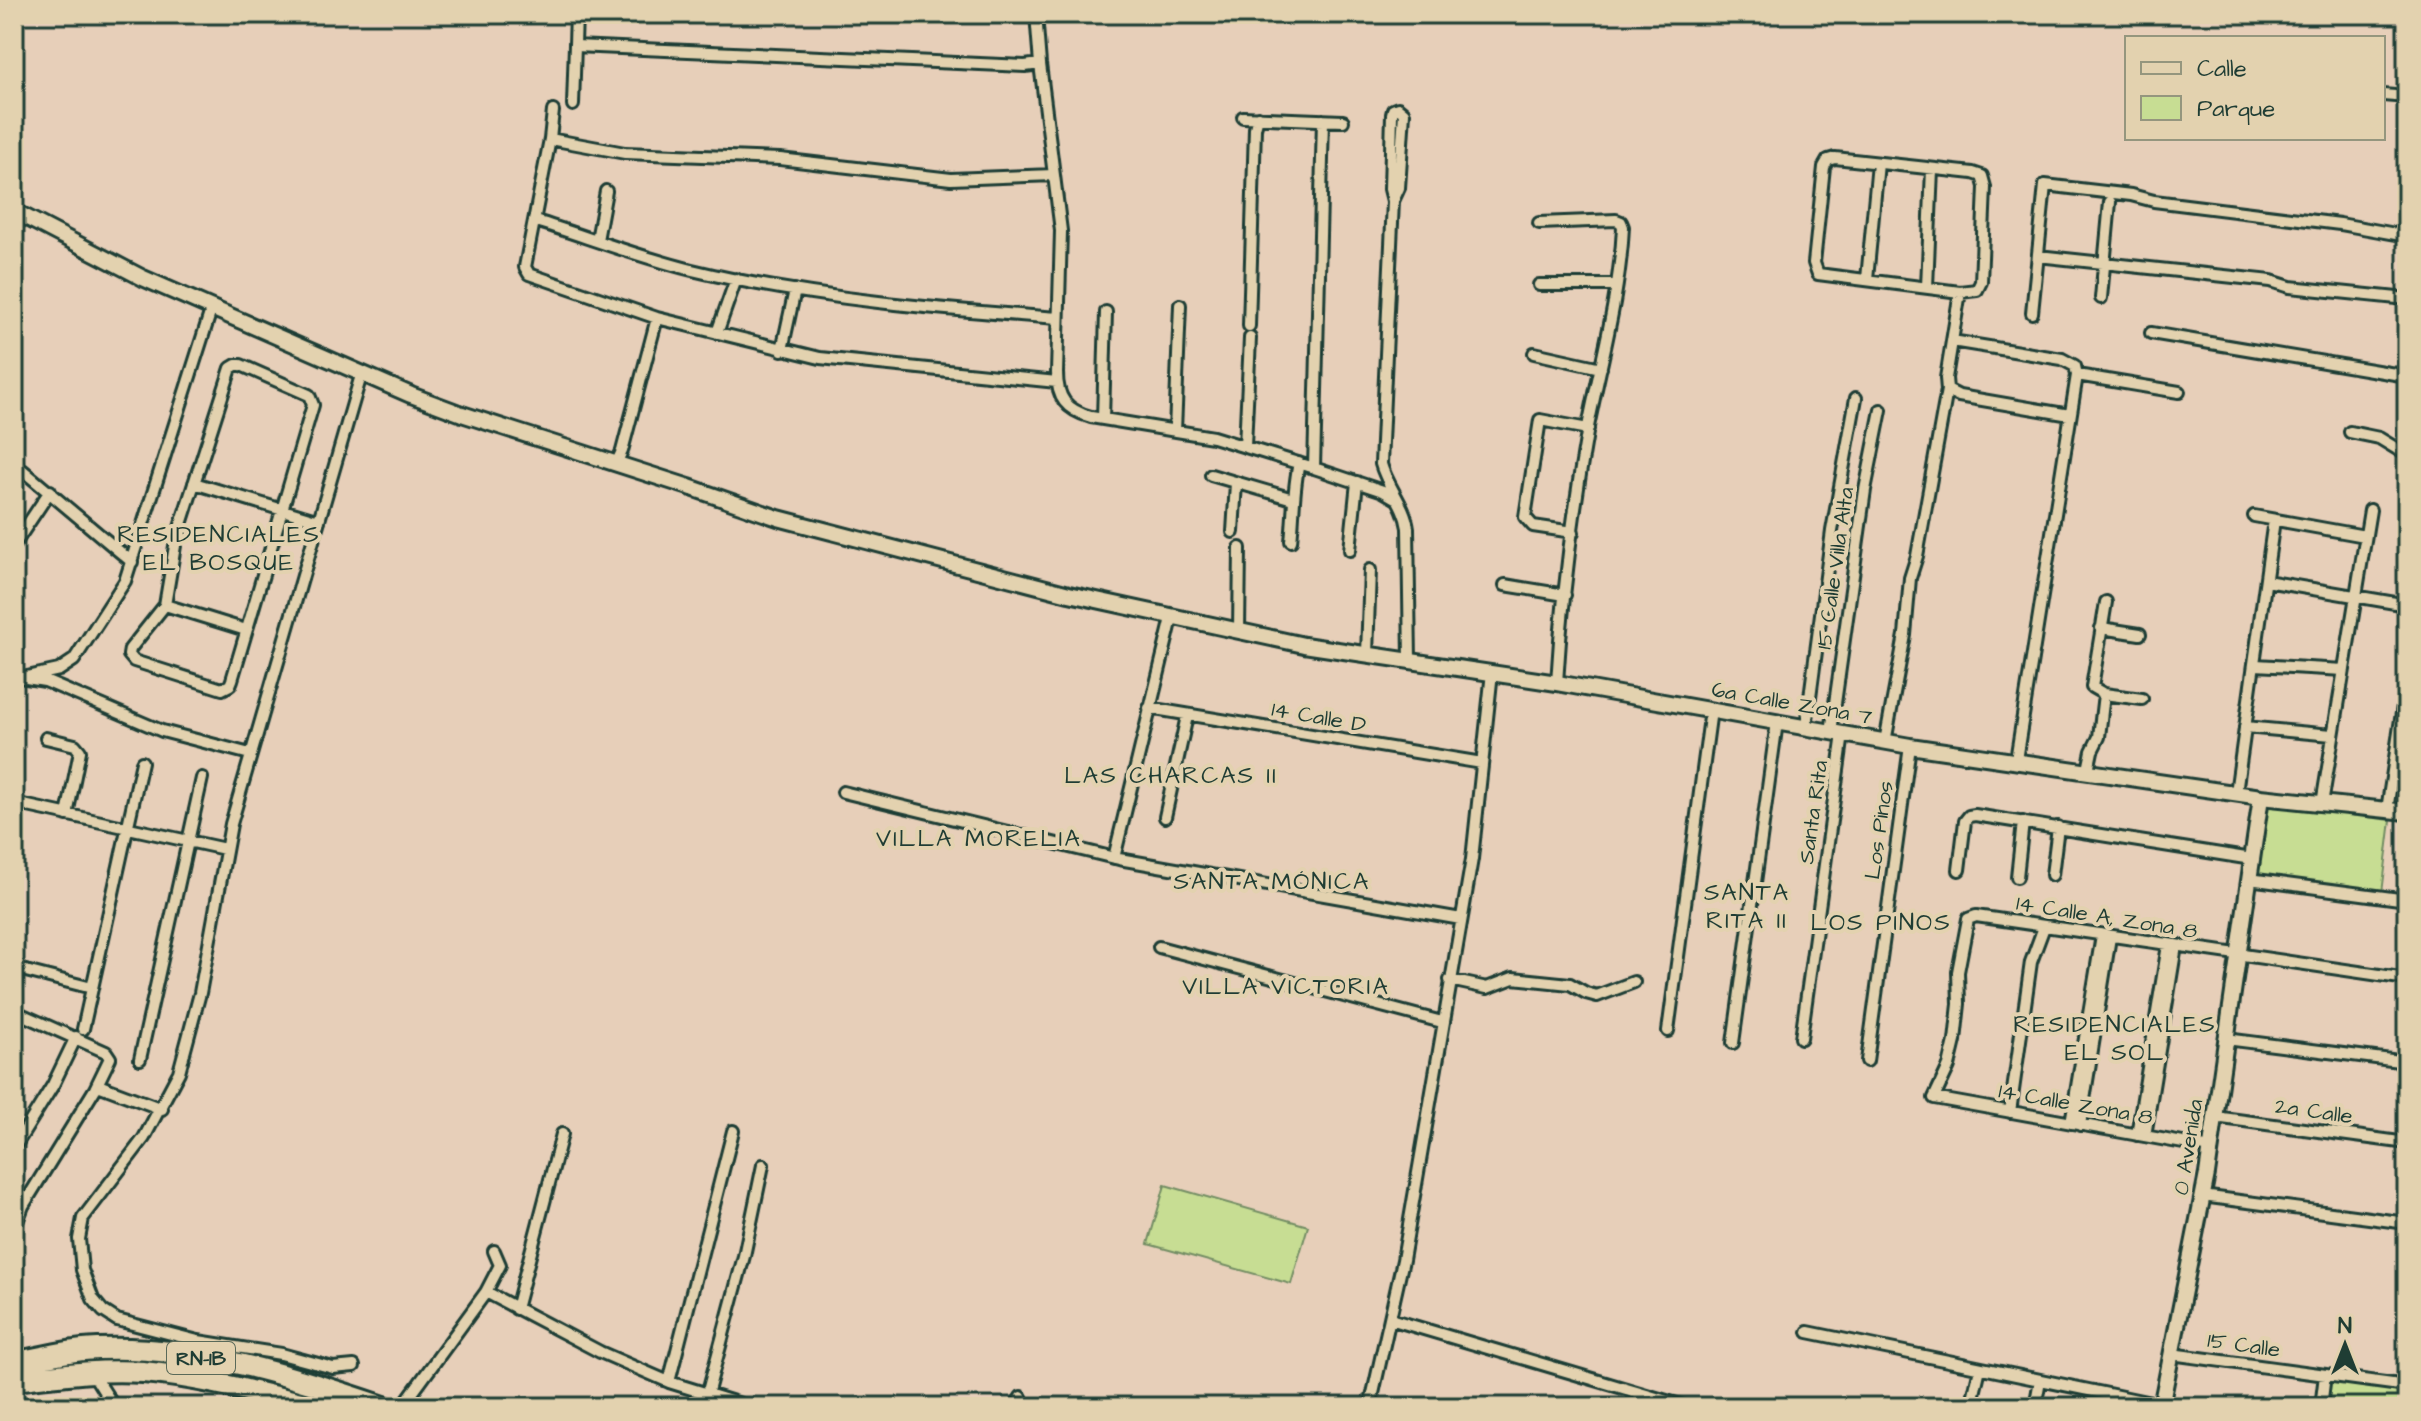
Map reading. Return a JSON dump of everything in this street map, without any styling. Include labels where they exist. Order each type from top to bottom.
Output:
[{"type":"highway","name":"RN-1B","points":[[14,1363],[82,1350],[151,1350],[282,1374],[384,1407]]},
{"type":"highway","name":"RN-1B","points":[[14,1380],[92,1372],[143,1372],[318,1407]]},
{"type":"street","points":[[573,105],[576,14]]},
{"type":"street","points":[[1036,14],[1061,231],[1057,382],[1060,396],[1069,408],[1083,415],[1245,446],[1357,482],[1395,498]]},
{"type":"street","points":[[575,46],[1025,66],[1040,64]]},
{"type":"street","points":[[2385,95],[2407,97]]},
{"type":"street","points":[[1393,201],[1399,188],[1404,113],[1398,108],[1392,114],[1390,189],[1393,201],[1381,464],[1406,517],[1408,528],[1410,660]]},
{"type":"street","points":[[553,111],[536,221],[525,267],[529,274],[657,318],[782,350],[847,361],[1057,382]]},
{"type":"street","points":[[1243,117],[1343,121]]},
{"type":"street","points":[[1249,326],[1255,128],[1258,117]]},
{"type":"street","points":[[1314,468],[1323,120]]},
{"type":"street","points":[[550,139],[625,153],[780,159],[938,178],[1054,175]]},
{"type":"street","points":[[1833,158],[1878,163],[1978,174],[1984,181],[1980,285],[1975,292],[1821,275],[1816,271],[1814,263],[1825,162],[1833,158]]},
{"type":"street","points":[[1867,279],[1878,163]]},
{"type":"street","points":[[1927,287],[1932,169]]},
{"type":"street","points":[[2032,313],[2045,185],[2340,224],[2407,236]]},
{"type":"street","points":[[597,240],[606,191]]},
{"type":"street","points":[[2101,298],[2110,202]]},
{"type":"street","name":"6a Calle Zona 7","points":[[14,211],[96,256],[462,414],[791,522],[1069,594],[1304,645],[1492,672],[1885,742],[2261,797],[2407,812]]},
{"type":"street","points":[[1539,223],[1616,220],[1621,222],[1622,237],[1588,429],[1565,595],[1557,683]]},
{"type":"street","points":[[536,221],[689,269],[795,290],[909,305],[1058,318]]},
{"type":"street","points":[[2038,256],[2407,299]]},
{"type":"street","points":[[717,333],[736,279]]},
{"type":"street","points":[[1539,285],[1615,285]]},
{"type":"street","points":[[782,350],[795,290]]},
{"type":"street","points":[[1885,742],[1906,624],[1911,574],[1917,559],[1947,390],[1960,292]]},
{"type":"street","points":[[1175,431],[1180,305]]},
{"type":"street","points":[[27,677],[59,670],[74,660],[125,581],[212,307]]},
{"type":"street","points":[[1103,419],[1106,312]]},
{"type":"street","points":[[616,464],[657,318]]},
{"type":"street","points":[[2151,333],[2407,376]]},
{"type":"street","points":[[1245,446],[1250,338]]},
{"type":"street","points":[[1952,341],[2062,359],[2075,366],[2077,375],[2016,760]]},
{"type":"street","points":[[1534,353],[1601,368]]},
{"type":"street","points":[[241,365],[313,399],[282,510],[232,680],[226,688],[217,688],[134,661],[129,655],[130,649],[165,605],[176,540],[231,368],[241,365]]},
{"type":"street","points":[[354,1366],[333,1368],[281,1354],[198,1341],[132,1326],[110,1316],[93,1299],[82,1270],[79,1239],[83,1218],[144,1138],[179,1072],[193,1026],[225,849],[362,372]]},
{"type":"street","points":[[2077,375],[2179,392]]},
{"type":"street","points":[[1947,390],[1959,396],[2070,415]]},
{"type":"street","points":[[1806,727],[1832,531],[1856,398]]},
{"type":"street","name":"15 Calle Villa Alta","points":[[1837,733],[1865,490],[1881,410]]},
{"type":"street","points":[[1573,532],[1533,526],[1525,517],[1540,420],[1588,429]]},
{"type":"street","points":[[2350,432],[2379,438],[2407,455]]},
{"type":"street","points":[[14,463],[132,562]]},
{"type":"street","points":[[1291,541],[1299,463]]},
{"type":"street","points":[[1211,475],[1293,499]]},
{"type":"street","points":[[1350,550],[1357,482]]},
{"type":"street","points":[[194,483],[319,521]]},
{"type":"street","points":[[1233,532],[1236,483]]},
{"type":"street","points":[[14,545],[50,491]]},
{"type":"street","points":[[2322,804],[2370,510]]},
{"type":"street","points":[[2254,516],[2365,536]]},
{"type":"street","points":[[2236,793],[2274,520]]},
{"type":"street","points":[[1239,631],[1240,548]]},
{"type":"street","points":[[1367,654],[1370,570]]},
{"type":"street","points":[[2266,581],[2407,605]]},
{"type":"street","points":[[1505,585],[1565,595]]},
{"type":"street","points":[[2106,602],[2091,684],[2094,691],[2104,694],[2142,699]]},
{"type":"street","points":[[165,605],[246,630]]},
{"type":"street","points":[[1114,858],[1172,618]]},
{"type":"street","points":[[2101,628],[2140,634]]},
{"type":"street","points":[[2255,665],[2344,670]]},
{"type":"street","points":[[1370,1407],[1413,1204],[1472,859],[1492,672]]},
{"type":"street","points":[[14,676],[45,681],[162,731],[250,754]]},
{"type":"street","points":[[2387,810],[2407,680]]},
{"type":"street","points":[[2088,770],[2099,737],[2104,694]]},
{"type":"street","name":"14 Calle D","points":[[1149,708],[1482,763]]},
{"type":"street","points":[[1668,1031],[1711,710]]},
{"type":"street","points":[[1165,817],[1187,716]]},
{"type":"street","points":[[1733,1043],[1777,722]]},
{"type":"street","points":[[2245,727],[2332,735]]},
{"type":"street","name":"Santa Rita","points":[[1801,1038],[1837,733]]},
{"type":"street","points":[[46,738],[75,745],[80,751],[67,815]]},
{"type":"street","name":"Los Pinos","points":[[1867,1061],[1910,746]]},
{"type":"street","points":[[14,1148],[48,1094],[80,1033],[142,762]]},
{"type":"street","points":[[140,1059],[202,778]]},
{"type":"street","points":[[843,792],[1114,858],[1461,919]]},
{"type":"street","name":"0 Avenida","points":[[2161,1406],[2211,1148],[2261,797]]},
{"type":"street","points":[[14,803],[225,849]]},
{"type":"street","points":[[1959,870],[1964,824],[1969,816],[1975,815],[2252,859]]},
{"type":"street","points":[[2017,877],[2023,822]]},
{"type":"street","points":[[2052,875],[2058,827]]},
{"type":"street","points":[[2249,879],[2407,900]]},
{"type":"street","name":"14 Calle A, Zona 8","points":[[1934,1098],[1949,1066],[1955,1041],[1958,972],[1970,917],[2407,979]]},
{"type":"street","points":[[2010,1112],[2031,962],[2044,927]]},
{"type":"street","points":[[2076,1124],[2106,936]]},
{"type":"street","points":[[2141,1136],[2172,946]]},
{"type":"street","points":[[1159,947],[1442,1022]]},
{"type":"street","points":[[14,968],[92,988]]},
{"type":"street","points":[[1450,980],[1487,988],[1513,978],[1570,984],[1597,996],[1634,982]]},
{"type":"street","points":[[14,1011],[80,1033],[109,1055],[98,1085],[15,1222]]},
{"type":"street","points":[[2226,1039],[2407,1062]]},
{"type":"street","points":[[98,1085],[162,1109]]},
{"type":"street","name":"14 Calle Zona 8","points":[[1934,1098],[2211,1148]]},
{"type":"street","name":"2a Calle","points":[[2215,1117],[2407,1143]]},
{"type":"street","points":[[669,1382],[733,1131]]},
{"type":"street","points":[[516,1309],[562,1134]]},
{"type":"street","points":[[707,1395],[744,1256],[763,1165]]},
{"type":"street","points":[[2202,1196],[2407,1223]]},
{"type":"street","points":[[402,1407],[486,1292],[500,1265],[494,1251]]},
{"type":"street","points":[[486,1292],[563,1335],[669,1382],[750,1407]]},
{"type":"street","points":[[1390,1319],[1687,1407]]},
{"type":"street","points":[[1808,1332],[2161,1406]]},
{"type":"street","name":"15 Calle","points":[[2171,1354],[2407,1386]]},
{"type":"street","points":[[333,1368],[334,1390]]},
{"type":"street","points":[[1971,1407],[1980,1368]]},
{"type":"street","points":[[92,1372],[114,1407]]},
{"type":"street","points":[[2321,1407],[2325,1375]]},
{"type":"street","points":[[2035,1407],[2040,1380]]},
{"type":"green space","points":[[2265,804],[2391,820],[2382,893],[2255,877]]},
{"type":"green space","points":[[1165,1185],[1308,1226],[1291,1284],[1148,1244]]},
{"type":"green space","points":[[2329,1378],[2407,1390],[2407,1407],[2324,1407]]},
{"type":"district","name":"RESIDENCIALES EL BOSQUE","points":[[219,548]]},
{"type":"district","name":"LAS CHARCAS II","points":[[1171,775]]},
{"type":"district","name":"VILLA MORELIA","points":[[979,838]]},
{"type":"district","name":"SANTA MÓNICA","points":[[1272,881]]},
{"type":"district","name":"SANTA RITA II","points":[[1747,906]]},
{"type":"district","name":"LOS PINOS","points":[[1881,922]]},
{"type":"district","name":"VILLA VICTORIA","points":[[1286,986]]},
{"type":"district","name":"RESIDENCIALES EL SOL","points":[[2115,1038]]}]
